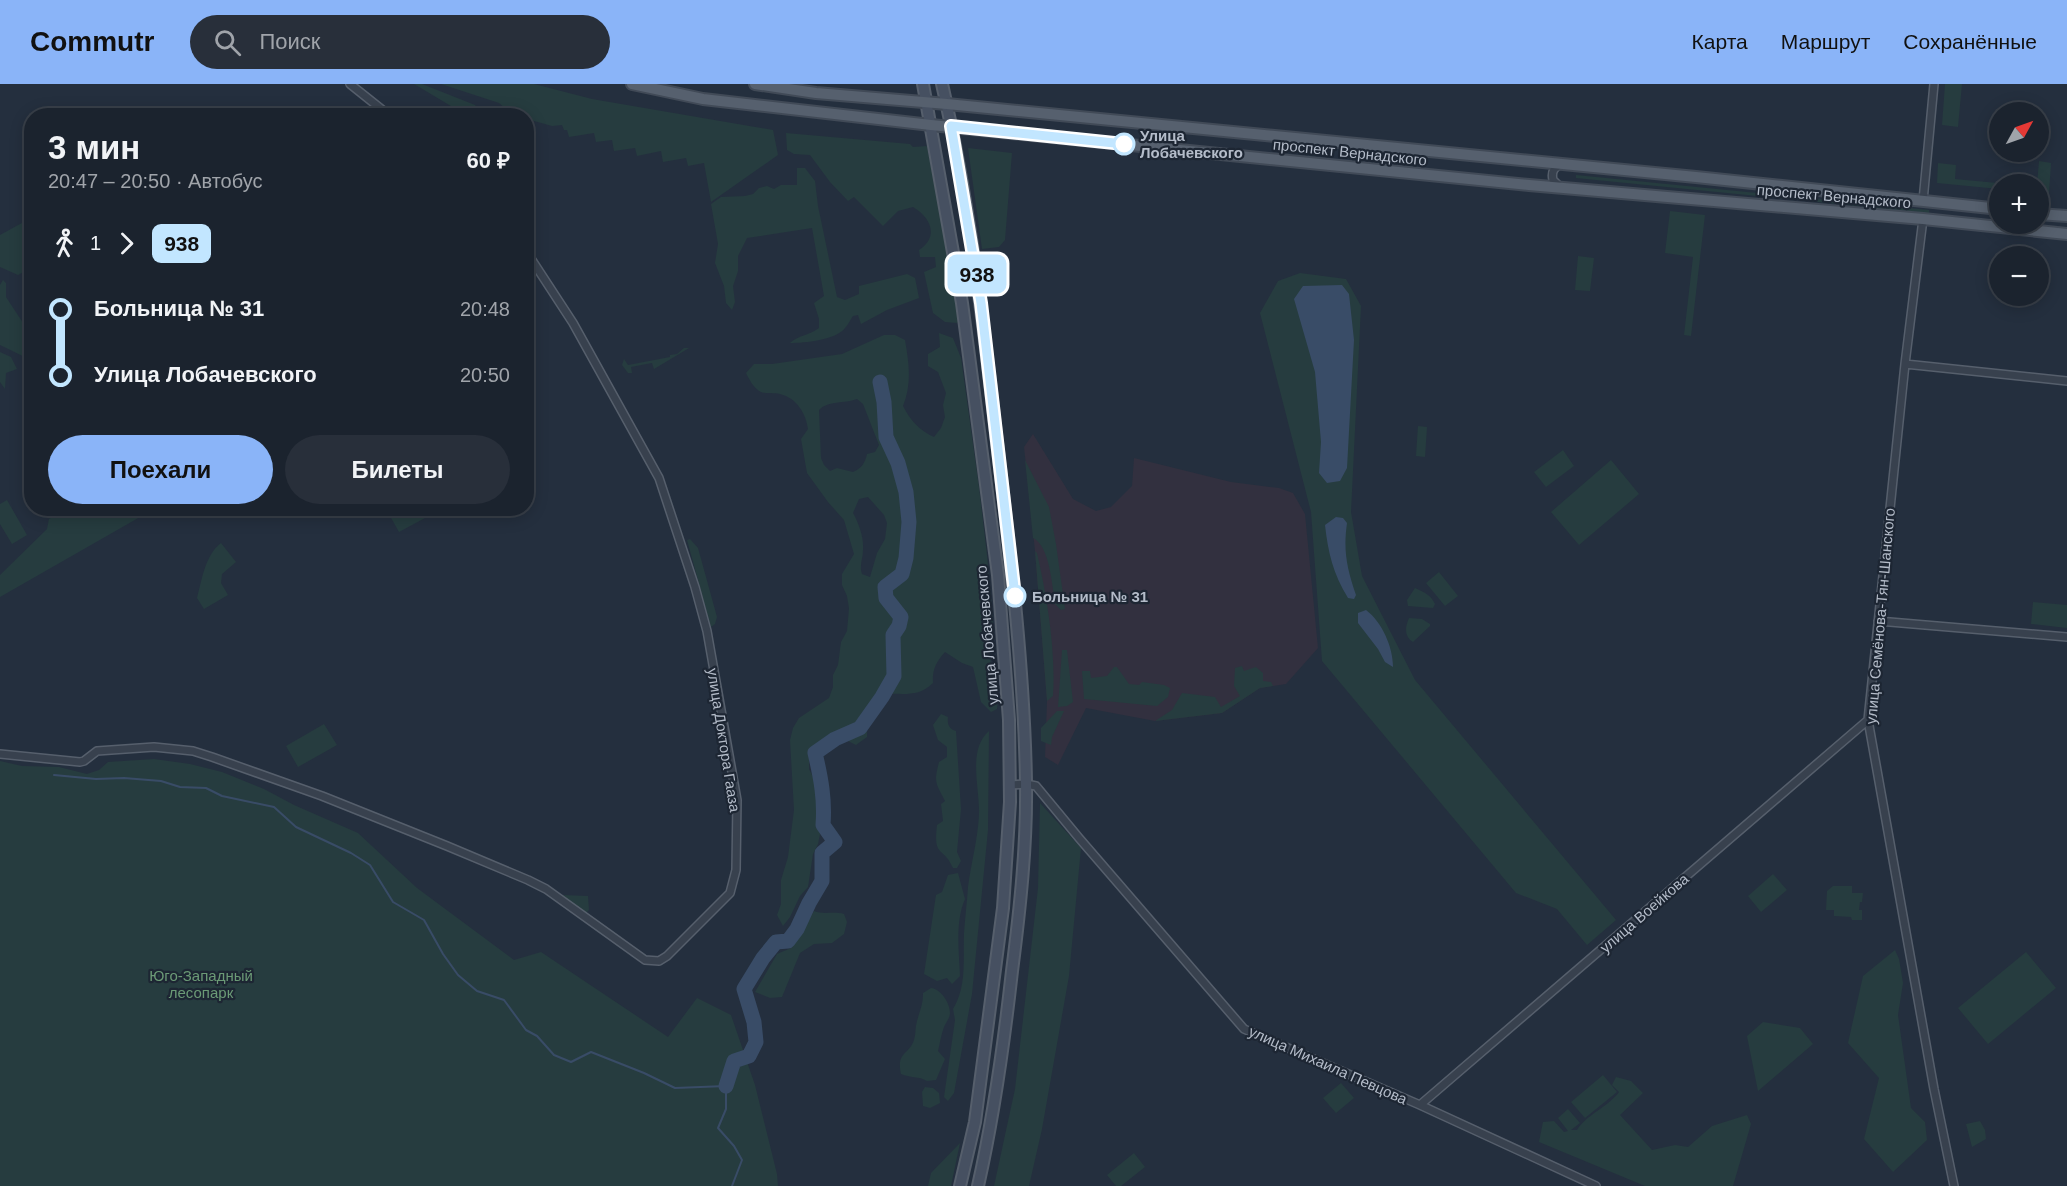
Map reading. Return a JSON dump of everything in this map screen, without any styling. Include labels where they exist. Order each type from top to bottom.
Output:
[{"type":"main road","name":"проспект Вернадского","points":[[632,84],[704,99],[931,125],[2067,234]]},
{"type":"main road","name":"проспект Вернадского","points":[[756,84],[816,93],[1565,164],[1989,208]]},
{"type":"main road","name":"улица Лобачевского","points":[[923,84],[962,303],[998,575],[1009,720],[1010,785],[1003,908],[975,1122],[960,1186]]},
{"type":"main road","name":"улица Лобачевского","points":[[942,84],[981,303],[1012,564],[1021,663],[1026,784],[1020,908],[992,1123],[978,1186]]},
{"type":"main road","points":[[2049,215],[2067,216]]},
{"type":"street","points":[[350,84],[380,108]]},
{"type":"street","points":[[1923,201],[1934,84]]},
{"type":"street","points":[[1563,187],[1556,184],[1553,172],[1557,166],[1565,164]]},
{"type":"street","name":"улица Семёнова-Тян-Шанского","points":[[1923,219],[1905,364],[1868,720],[1934,1089],[1954,1186]]},
{"type":"street","name":"улица Доктора Гааза","points":[[0,754],[80,762],[97,751],[154,747],[193,751],[332,800],[528,880],[546,889],[645,960],[659,962],[667,956],[730,893],[736,870],[737,800],[707,632],[695,587],[659,478],[570,318],[534,263]]},
{"type":"street","points":[[1905,364],[2067,381]]},
{"type":"street","points":[[1878,621],[2067,637]]},
{"type":"street","name":"улица Воейкова","points":[[1420,1105],[1868,720]]},
{"type":"street","points":[[1010,785],[1026,784]]},
{"type":"street","name":"улица Михаила Певцова","points":[[1026,784],[1036,786],[1244,1029],[1420,1105],[1596,1186]]},
{"type":"shaded area","points":[[1033,434],[1073,499],[1096,511],[1111,507],[1132,486],[1134,458],[1231,482],[1279,488],[1293,493],[1305,514],[1318,648],[1286,684],[1260,688],[1222,713],[1155,721],[1086,708],[1058,765],[1045,757],[1047,701],[1024,447]]},
{"type":"green space","points":[[414,84],[422,84],[475,105],[477,108],[454,108]]},
{"type":"green space","points":[[441,84],[534,84],[592,99],[773,130],[778,155],[711,202],[704,163],[688,166],[686,158],[663,162],[661,151],[637,156],[635,148],[614,151],[612,140],[596,142],[594,133],[569,137],[562,125],[552,126],[534,121],[534,108],[505,108],[499,103]]},
{"type":"green space","points":[[1945,84],[1962,84],[1958,127],[1942,125]]},
{"type":"green space","points":[[786,133],[910,144],[913,147],[927,146],[961,318],[957,323],[945,322],[933,313],[924,272],[936,267],[935,257],[920,257],[919,250],[925,245],[931,233],[924,216],[913,207],[898,211],[883,226],[854,197],[848,201],[810,155],[794,154],[787,150]]},
{"type":"green space","points":[[968,148],[1012,153],[1005,240],[999,247],[982,249]]},
{"type":"green space","points":[[2039,162],[2051,163],[2049,193],[2049,174],[2038,174]]},
{"type":"green space","points":[[1938,163],[1956,165],[1955,179],[1989,182],[1989,188],[1937,183]]},
{"type":"green space","points":[[797,168],[805,168],[815,181],[837,297],[845,300],[859,294],[859,286],[907,274],[915,278],[919,298],[887,310],[861,324],[858,315],[853,316],[841,332],[828,338],[790,343],[819,328],[814,303],[824,296],[812,228],[747,238],[738,256],[738,271],[733,286],[735,302],[732,310],[726,303],[724,286],[715,263],[718,244],[711,204],[721,197],[745,196],[767,186],[774,189],[781,185],[797,185]]},
{"type":"green space","points":[[1576,175],[1929,210],[1929,213],[1576,178]]},
{"type":"green space","points":[[1670,211],[1705,215],[1691,336],[1684,335],[1693,257],[1665,253]]},
{"type":"green space","points":[[24,222],[24,272],[18,275],[0,267],[0,235]]},
{"type":"green space","points":[[1578,256],[1594,258],[1590,291],[1575,290]]},
{"type":"green space","points":[[1300,273],[1346,279],[1361,306],[1351,512],[1362,576],[1415,680],[1616,920],[1587,945],[1557,909],[1516,893],[1322,661],[1311,512],[1260,313],[1278,281]]},
{"type":"green space","points":[[3,280],[6,283],[6,297],[24,324],[24,357],[0,345],[0,285]]},
{"type":"green space","points":[[939,333],[953,338],[961,358],[979,487],[993,620],[989,688],[998,698],[997,709],[991,712],[981,702],[973,667],[945,652],[935,666],[933,683],[927,688],[907,694],[878,695],[864,714],[867,737],[856,745],[832,733],[809,758],[809,769],[814,779],[820,834],[813,854],[808,887],[800,896],[783,926],[777,915],[781,904],[781,880],[788,857],[794,810],[790,740],[799,718],[829,698],[833,687],[833,675],[838,665],[841,642],[847,631],[849,608],[842,585],[842,574],[854,554],[844,520],[807,473],[801,439],[808,429],[803,412],[786,396],[758,391],[746,373],[754,364],[772,364],[842,354],[884,335],[895,335],[905,340],[908,357],[909,382],[903,406],[924,432],[934,437],[945,417],[943,405],[946,393],[938,372],[928,366],[928,354],[940,347]],"holes":[[[857,399],[863,404],[879,445],[875,452],[867,454],[863,465],[853,472],[837,468],[830,471],[821,458],[819,410],[832,403]],[[868,497],[884,515],[887,523],[885,539],[877,553],[870,577],[862,574],[863,540],[853,513],[859,499]]]},
{"type":"green space","points":[[684,348],[689,348],[654,369],[652,363],[631,367],[632,373],[628,373],[622,365],[624,359],[628,365],[670,357]]},
{"type":"green space","points":[[0,352],[11,357],[17,369],[6,373],[5,389],[0,382]]},
{"type":"green space","points":[[1418,426],[1427,427],[1425,457],[1416,456]]},
{"type":"green space","points":[[1563,450],[1574,466],[1546,487],[1534,472]]},
{"type":"green space","points":[[1025,460],[1049,507],[1065,609],[1061,610],[1055,604],[1047,558],[1039,542],[1033,538]]},
{"type":"green space","points":[[1611,460],[1639,494],[1579,545],[1551,512]]},
{"type":"green space","points":[[7,500],[27,535],[12,544],[0,524],[0,504]]},
{"type":"green space","points":[[54,516],[142,516],[0,597],[0,575],[47,529],[49,519]]},
{"type":"green space","points":[[390,516],[429,516],[399,532]]},
{"type":"green space","points":[[690,539],[698,548],[717,617],[715,624],[711,627],[687,540]]},
{"type":"green space","points":[[221,543],[236,562],[222,574],[221,583],[228,595],[204,609],[197,598],[211,554]]},
{"type":"green space","points":[[1035,551],[1044,587],[1052,643],[1053,696],[1047,701]]},
{"type":"green space","points":[[1439,572],[1458,596],[1445,606],[1426,583]]},
{"type":"green space","points":[[1415,588],[1431,598],[1435,604],[1433,608],[1408,606],[1407,600]]},
{"type":"green space","points":[[2033,602],[2067,605],[2067,628],[2031,624]]},
{"type":"green space","points":[[1409,618],[1422,619],[1430,624],[1413,642],[1406,631]]},
{"type":"green space","points":[[1062,650],[1067,650],[1073,702],[1067,706],[1058,707]]},
{"type":"green space","points":[[1242,666],[1244,671],[1256,667],[1263,673],[1263,681],[1271,682],[1273,686],[1260,688],[1222,713],[1155,721],[1172,710],[1182,693],[1215,697],[1221,707],[1240,696],[1234,686],[1235,668]]},
{"type":"green space","points":[[1114,667],[1117,667],[1129,684],[1139,685],[1142,682],[1170,688],[1168,697],[1157,706],[1084,699],[1082,671],[1090,671],[1091,678],[1107,676]]},
{"type":"green space","points":[[1057,711],[1064,711],[1052,737],[1051,745],[1041,741],[1041,728]]},
{"type":"green space","points":[[941,714],[948,717],[949,726],[956,731],[961,809],[957,852],[961,861],[957,868],[953,868],[936,843],[937,825],[943,821],[941,804],[945,801],[937,786],[936,774],[939,762],[947,757],[947,747],[938,740],[933,725]]},
{"type":"green space","points":[[324,724],[337,745],[298,767],[286,746]]},
{"type":"green space","points":[[989,731],[988,830],[972,994],[954,1093],[948,1101],[944,1097],[955,1020],[953,1009],[962,982],[968,887],[978,823],[976,759],[982,739]]},
{"type":"green space","name":"Юго-Западный лесопарк","points":[[154,759],[190,764],[222,772],[358,833],[417,888],[514,960],[541,952],[668,1037],[697,998],[731,1015],[755,1085],[778,1186],[0,1186],[0,761],[22,766],[59,767],[87,774],[99,770],[108,762]]},
{"type":"green space","points":[[1040,803],[1081,848],[1069,976],[1042,1129],[1029,1186],[994,1186],[1015,1089],[1038,888]]},
{"type":"green space","points":[[958,873],[965,899],[959,927],[960,976],[952,984],[947,978],[937,981],[924,974],[936,895],[942,892],[948,875]]},
{"type":"green space","points":[[1773,874],[1787,890],[1761,912],[1748,896]]},
{"type":"green space","points":[[1833,886],[1852,886],[1852,893],[1863,893],[1859,910],[1862,910],[1862,920],[1834,916],[1834,910],[1826,910],[1827,891]]},
{"type":"green space","points":[[562,895],[588,896],[589,910],[586,913]]},
{"type":"green space","points":[[814,911],[844,914],[847,922],[844,934],[832,943],[814,944],[800,953],[782,997],[770,998],[755,992],[777,954],[791,948]]},
{"type":"green space","points":[[1895,950],[1903,983],[1898,1015],[1911,1108],[1925,1122],[1927,1140],[1893,1172],[1864,1139],[1879,1078],[1848,1043],[1863,976]]},
{"type":"green space","points":[[2026,952],[2056,988],[1988,1044],[1958,1008]]},
{"type":"green space","points":[[931,988],[944,997],[950,1013],[938,1051],[945,1059],[936,1080],[927,1081],[901,1074],[900,1062],[914,1040],[923,993]]},
{"type":"green space","points":[[1763,1022],[1800,1028],[1813,1044],[1758,1091],[1747,1036]]},
{"type":"green space","points":[[1603,1075],[1617,1092],[1585,1118],[1571,1102]]},
{"type":"green space","points":[[1616,1077],[1631,1081],[1643,1093],[1620,1115],[1652,1150],[1675,1145],[1688,1147],[1712,1126],[1747,1115],[1751,1124],[1733,1186],[1645,1186],[1539,1142],[1543,1122],[1554,1121],[1564,1132],[1568,1131],[1558,1118],[1568,1109],[1580,1123],[1571,1130],[1577,1130],[1619,1092],[1612,1085]]},
{"type":"green space","points":[[1341,1083],[1354,1098],[1336,1113],[1323,1098]]},
{"type":"green space","points":[[925,1087],[933,1088],[939,1093],[940,1103],[930,1108],[923,1106],[922,1092]]},
{"type":"green space","points":[[1980,1121],[1985,1130],[1986,1139],[1972,1147],[1966,1124]]},
{"type":"green space","points":[[960,1143],[951,1186],[928,1186],[931,1173]]},
{"type":"green space","points":[[1134,1153],[1145,1167],[1121,1186],[1116,1186],[1107,1175]]},
{"type":"water","points":[[1342,285],[1349,294],[1354,340],[1347,468],[1340,481],[1327,483],[1319,473],[1321,442],[1315,372],[1294,299],[1303,286]]},
{"type":"water","points":[[1336,517],[1343,518],[1347,523],[1346,551],[1348,568],[1356,595],[1354,599],[1348,598],[1343,589],[1330,554],[1325,525]]},
{"type":"water","points":[[1366,610],[1377,621],[1386,636],[1393,667],[1385,662],[1358,623],[1358,613]]},
{"type":"waterway","points":[[726,1086],[734,1061],[749,1056],[756,1042],[754,1022],[744,989],[776,942],[788,941],[797,929],[822,881],[822,853],[835,842],[823,825],[822,789],[815,753],[835,739],[860,728],[894,676],[893,635],[899,626],[901,617],[886,598],[885,587],[902,574],[906,558],[909,522],[906,492],[898,463],[886,437],[884,402],[880,382]]},
{"type":"waterway","points":[[54,775],[161,781],[180,787],[206,788],[222,796],[274,807],[296,827],[351,853],[370,865],[393,902],[424,920],[458,975],[477,991],[504,1000],[526,1030],[537,1036],[554,1055],[571,1062],[591,1052],[675,1088],[726,1086],[726,1109],[718,1128],[734,1146],[742,1160],[732,1186]]},
{"type":"bus line","name":"938","points":[[1015,596],[981,303],[951,126],[1124,144]]},
{"type":"place","name":"Улица Лобачевского","points":[[1124,144]]},
{"type":"place","name":"Больница № 31","points":[[1015,596]]}]
